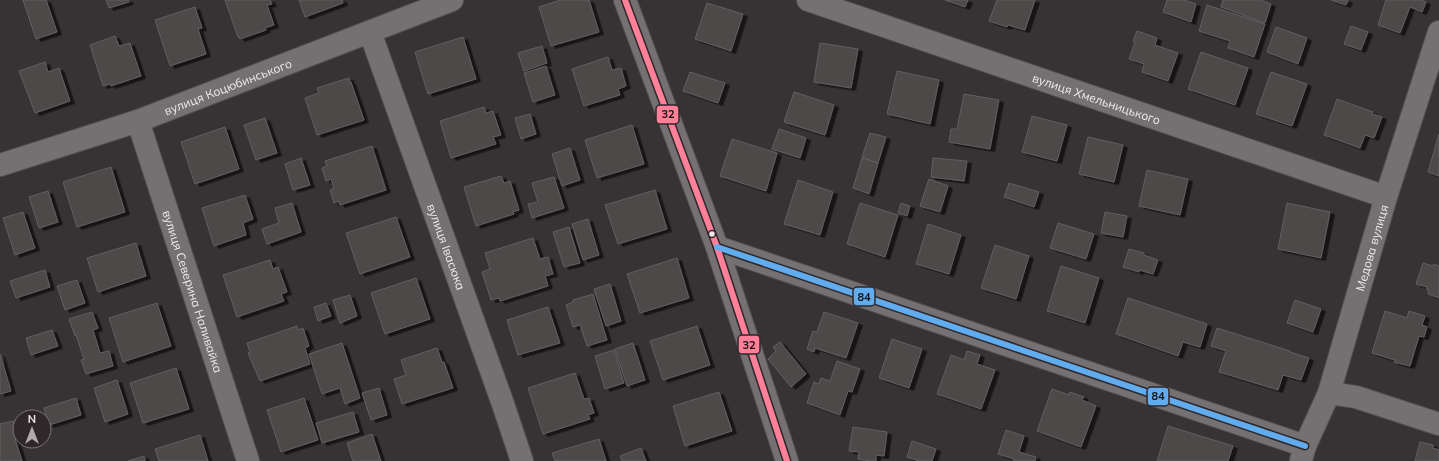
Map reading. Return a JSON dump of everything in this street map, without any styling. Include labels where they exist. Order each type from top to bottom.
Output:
[{"type":"street","name":"вулиця Коцюбинського","points":[[0,165],[138,121],[452,0]]},
{"type":"street","points":[[625,0],[718,247],[787,461]]},
{"type":"street","name":"вулиця Хмельницького","points":[[808,0],[1386,197]]},
{"type":"street","name":"вулиця Івасюка","points":[[370,32],[522,461]]},
{"type":"street","name":"Медова вулиця","points":[[1303,454],[1329,393],[1386,197],[1439,32]]},
{"type":"street","name":"вулиця Северина Наливайка","points":[[138,121],[248,461]]},
{"type":"street","points":[[718,247],[1303,454]]},
{"type":"street","points":[[1329,393],[1356,397],[1439,424]]},
{"type":"building","points":[[23,0],[46,0],[57,32],[36,39]]},
{"type":"building","points":[[106,0],[128,0],[129,2],[109,8]]},
{"type":"building","points":[[225,0],[270,0],[272,4],[267,5],[274,25],[265,28],[266,30],[240,39]]},
{"type":"building","points":[[299,0],[342,0],[343,3],[305,17]]},
{"type":"building","points":[[561,0],[589,0],[599,32],[551,46],[539,7]]},
{"type":"building","points":[[945,0],[968,0],[965,7]]},
{"type":"building","points":[[997,0],[1035,0],[1025,30],[1008,25],[1007,27],[989,21]]},
{"type":"building","points":[[1167,0],[1184,0],[1196,4],[1191,22],[1163,12]]},
{"type":"building","points":[[1223,0],[1260,0],[1271,4],[1265,23],[1221,7]]},
{"type":"building","points":[[1331,0],[1348,0],[1346,5]]},
{"type":"building","points":[[1386,0],[1421,0],[1426,2],[1422,12],[1410,7],[1400,33],[1378,25]]},
{"type":"building","points":[[707,3],[743,14],[731,51],[695,39]]},
{"type":"building","points":[[1207,5],[1265,24],[1254,57],[1228,48],[1230,41],[1199,31]]},
{"type":"building","points":[[195,7],[202,28],[198,29],[206,54],[170,66],[155,20]]},
{"type":"building","points":[[1351,26],[1368,32],[1361,50],[1344,44]]},
{"type":"building","points":[[1276,27],[1307,38],[1298,64],[1267,52]]},
{"type":"building","points":[[1137,31],[1157,38],[1155,45],[1178,53],[1168,81],[1142,72],[1144,64],[1129,59]]},
{"type":"building","points":[[115,36],[119,46],[130,43],[141,76],[111,86],[110,84],[103,86],[90,45]]},
{"type":"building","points":[[463,37],[476,79],[428,94],[415,52]]},
{"type":"building","points":[[820,43],[858,49],[851,88],[814,82]]},
{"type":"building","points":[[542,46],[547,63],[524,71],[518,53]]},
{"type":"building","points":[[1201,52],[1248,68],[1235,105],[1188,89]]},
{"type":"building","points":[[608,57],[612,70],[621,68],[626,86],[618,89],[620,95],[584,106],[572,69]]},
{"type":"building","points":[[45,62],[48,72],[59,68],[70,101],[35,113],[19,71]]},
{"type":"building","points":[[546,66],[555,95],[533,102],[524,73]]},
{"type":"building","points":[[897,71],[939,80],[930,124],[887,114]]},
{"type":"building","points":[[690,72],[725,83],[718,103],[683,91]]},
{"type":"building","points":[[1271,72],[1307,84],[1292,126],[1256,114]]},
{"type":"building","points":[[349,78],[364,120],[317,135],[305,98],[319,93],[317,88]]},
{"type":"building","points":[[794,92],[834,105],[825,135],[784,122]]},
{"type":"building","points":[[964,94],[999,100],[990,149],[949,142],[951,129],[957,129]]},
{"type":"building","points":[[1337,99],[1373,112],[1372,114],[1382,117],[1374,138],[1365,135],[1360,148],[1324,135]]},
{"type":"building","points":[[484,107],[486,113],[493,111],[501,135],[493,137],[496,144],[451,158],[440,121]]},
{"type":"building","points":[[530,114],[536,134],[521,139],[515,118]]},
{"type":"building","points":[[1032,116],[1067,125],[1057,161],[1022,152]]},
{"type":"building","points":[[265,118],[277,153],[256,160],[244,125]]},
{"type":"building","points":[[632,125],[644,164],[597,178],[585,140]]},
{"type":"building","points":[[225,127],[239,169],[195,184],[181,142]]},
{"type":"building","points":[[779,129],[806,138],[800,158],[772,149]]},
{"type":"building","points":[[870,133],[886,137],[878,163],[862,157]]},
{"type":"building","points":[[1439,134],[1439,176],[1428,172]]},
{"type":"building","points":[[1088,137],[1123,145],[1114,182],[1079,174]]},
{"type":"building","points":[[732,139],[777,153],[766,191],[720,176]]},
{"type":"building","points":[[372,146],[386,190],[340,205],[338,201],[334,203],[330,190],[334,188],[331,179],[326,181],[322,168],[327,166],[325,161]]},
{"type":"building","points":[[570,148],[580,180],[562,186],[552,154]]},
{"type":"building","points":[[301,158],[310,185],[293,190],[285,164]]},
{"type":"building","points":[[862,158],[878,163],[869,194],[853,188]]},
{"type":"building","points":[[933,158],[967,161],[964,181],[931,177]]},
{"type":"building","points":[[111,167],[125,212],[77,227],[63,182]]},
{"type":"building","points":[[1147,170],[1188,179],[1180,215],[1139,206]]},
{"type":"building","points":[[501,176],[504,183],[510,181],[519,210],[513,212],[514,214],[476,226],[464,187]]},
{"type":"building","points":[[554,177],[564,208],[532,218],[528,204],[538,202],[532,183]]},
{"type":"building","points":[[929,179],[948,186],[940,212],[920,206]]},
{"type":"building","points":[[798,180],[833,192],[820,235],[784,224]]},
{"type":"building","points":[[1009,183],[1039,192],[1034,207],[1004,197]]},
{"type":"building","points":[[655,190],[667,229],[618,244],[605,205]]},
{"type":"building","points":[[48,191],[58,222],[39,228],[29,197]]},
{"type":"building","points":[[245,195],[253,219],[243,223],[246,235],[214,246],[202,208]]},
{"type":"building","points":[[292,203],[301,232],[267,244],[262,229],[279,223],[275,208]]},
{"type":"building","points":[[860,203],[898,215],[885,257],[847,244]]},
{"type":"building","points":[[901,203],[910,206],[907,216],[898,213]]},
{"type":"building","points":[[1287,203],[1330,212],[1321,258],[1278,249]]},
{"type":"building","points":[[23,212],[35,248],[15,255],[3,218]]},
{"type":"building","points":[[1105,212],[1127,216],[1123,237],[1101,233]]},
{"type":"building","points":[[396,217],[410,257],[360,274],[346,233]]},
{"type":"building","points":[[588,219],[599,255],[583,260],[572,224]]},
{"type":"building","points":[[1058,223],[1094,234],[1086,259],[1050,248]]},
{"type":"building","points":[[928,224],[961,235],[949,274],[916,264]]},
{"type":"building","points":[[569,227],[580,263],[564,267],[553,232]]},
{"type":"building","points":[[533,238],[540,259],[548,257],[553,274],[545,276],[548,286],[500,301],[499,298],[491,300],[482,272],[490,269],[485,253]]},
{"type":"building","points":[[136,243],[146,276],[98,292],[87,258]]},
{"type":"building","points":[[995,245],[1029,256],[1016,299],[981,288]]},
{"type":"building","points":[[1129,249],[1144,253],[1144,255],[1158,260],[1153,274],[1139,270],[1139,272],[1123,267]]},
{"type":"building","points":[[677,258],[689,298],[640,313],[627,274]]},
{"type":"building","points":[[270,260],[273,269],[278,267],[287,292],[281,294],[284,301],[237,317],[223,275]]},
{"type":"building","points":[[1423,263],[1439,266],[1439,298],[1428,294],[1429,291],[1427,290],[1427,287],[1416,284]]},
{"type":"building","points":[[1061,266],[1099,278],[1085,323],[1047,311]]},
{"type":"building","points":[[45,270],[50,287],[16,298],[10,281]]},
{"type":"building","points":[[416,278],[430,319],[385,334],[371,293]]},
{"type":"building","points":[[77,280],[85,303],[65,310],[57,286]]},
{"type":"building","points":[[610,284],[621,321],[606,326],[594,289]]},
{"type":"building","points":[[593,294],[607,340],[587,346],[580,325],[573,327],[566,305],[573,302],[573,300]]},
{"type":"building","points":[[350,295],[357,316],[340,323],[333,300]]},
{"type":"building","points":[[1128,298],[1207,324],[1200,347],[1183,342],[1178,356],[1116,334]]},
{"type":"building","points":[[1295,300],[1321,309],[1313,332],[1287,323]]},
{"type":"building","points":[[157,303],[171,346],[123,362],[109,318]]},
{"type":"building","points":[[326,303],[331,316],[318,321],[314,307]]},
{"type":"building","points":[[548,307],[560,343],[518,355],[507,320]]},
{"type":"building","points":[[1385,311],[1407,318],[1409,311],[1425,316],[1422,325],[1427,327],[1424,337],[1419,336],[1410,366],[1394,362],[1395,360],[1372,353]]},
{"type":"building","points":[[92,312],[98,328],[93,330],[100,353],[109,351],[113,366],[86,374],[81,360],[84,359],[69,319]]},
{"type":"building","points":[[824,312],[858,323],[846,358],[815,348],[814,352],[807,349],[813,331],[817,332]]},
{"type":"building","points":[[297,326],[298,330],[303,328],[309,346],[305,348],[310,364],[260,381],[248,353],[250,352],[247,343]]},
{"type":"building","points":[[697,326],[710,365],[663,380],[650,341]]},
{"type":"building","points":[[1217,328],[1309,358],[1301,380],[1283,375],[1278,390],[1219,372],[1226,351],[1211,346]]},
{"type":"building","points":[[52,330],[58,346],[31,355],[26,338]]},
{"type":"building","points":[[892,339],[922,349],[909,388],[879,378]]},
{"type":"building","points":[[780,342],[806,374],[791,387],[768,359],[776,351],[773,347]]},
{"type":"building","points":[[342,343],[360,398],[345,404],[340,388],[322,394],[309,354]]},
{"type":"building","points":[[633,343],[645,380],[627,386],[615,349]]},
{"type":"building","points":[[437,348],[442,362],[444,362],[453,388],[402,404],[394,379],[406,375],[401,360]]},
{"type":"building","points":[[614,350],[624,383],[605,389],[595,356]]},
{"type":"building","points":[[967,351],[980,355],[977,364],[995,370],[981,409],[937,394],[951,355],[964,360]]},
{"type":"building","points":[[0,354],[11,391],[0,394]]},
{"type":"building","points":[[837,361],[860,369],[852,392],[848,391],[840,415],[807,403],[814,382],[819,384],[821,378],[830,381]]},
{"type":"building","points":[[176,368],[189,409],[143,423],[130,383]]},
{"type":"building","points":[[575,373],[584,399],[589,398],[594,413],[588,415],[590,419],[543,434],[528,388]]},
{"type":"building","points":[[117,380],[128,414],[105,422],[94,388]]},
{"type":"building","points":[[379,388],[387,415],[371,420],[362,393]]},
{"type":"building","points":[[1052,389],[1069,395],[1070,392],[1084,397],[1082,400],[1096,406],[1081,447],[1037,431]]},
{"type":"building","points":[[719,392],[732,431],[685,446],[673,406]]},
{"type":"building","points":[[76,398],[81,415],[52,424],[52,409],[44,408]]},
{"type":"building","points":[[304,398],[318,440],[281,452],[267,410]]},
{"type":"building","points":[[353,412],[359,432],[322,443],[316,423]]},
{"type":"building","points":[[12,421],[12,449],[18,449],[22,461],[0,461],[0,424]]},
{"type":"building","points":[[1168,426],[1233,446],[1228,461],[1157,461]]},
{"type":"building","points":[[853,427],[887,432],[884,456],[876,455],[876,461],[870,461],[858,459],[859,452],[849,451]]},
{"type":"building","points":[[1006,430],[1024,436],[1019,452],[1036,457],[1035,461],[1013,461],[1014,459],[998,454]]},
{"type":"building","points":[[372,434],[381,461],[353,461],[347,443]]},
{"type":"building","points":[[200,435],[208,461],[159,461],[155,449]]},
{"type":"building","points":[[599,439],[606,461],[555,461],[552,453]]},
{"type":"building","points":[[912,441],[936,449],[932,461],[919,461],[907,457]]},
{"type":"building","points":[[1420,442],[1433,445],[1433,448],[1439,450],[1439,461],[1415,461]]},
{"type":"building","points":[[641,448],[646,461],[622,461],[620,456]]},
{"type":"building","points":[[144,456],[145,461],[128,461]]},
{"type":"transit line","name":"32","points":[[625,0],[717,247],[787,461]]},
{"type":"transit line","name":"84","points":[[717,247],[1305,446]]}]
